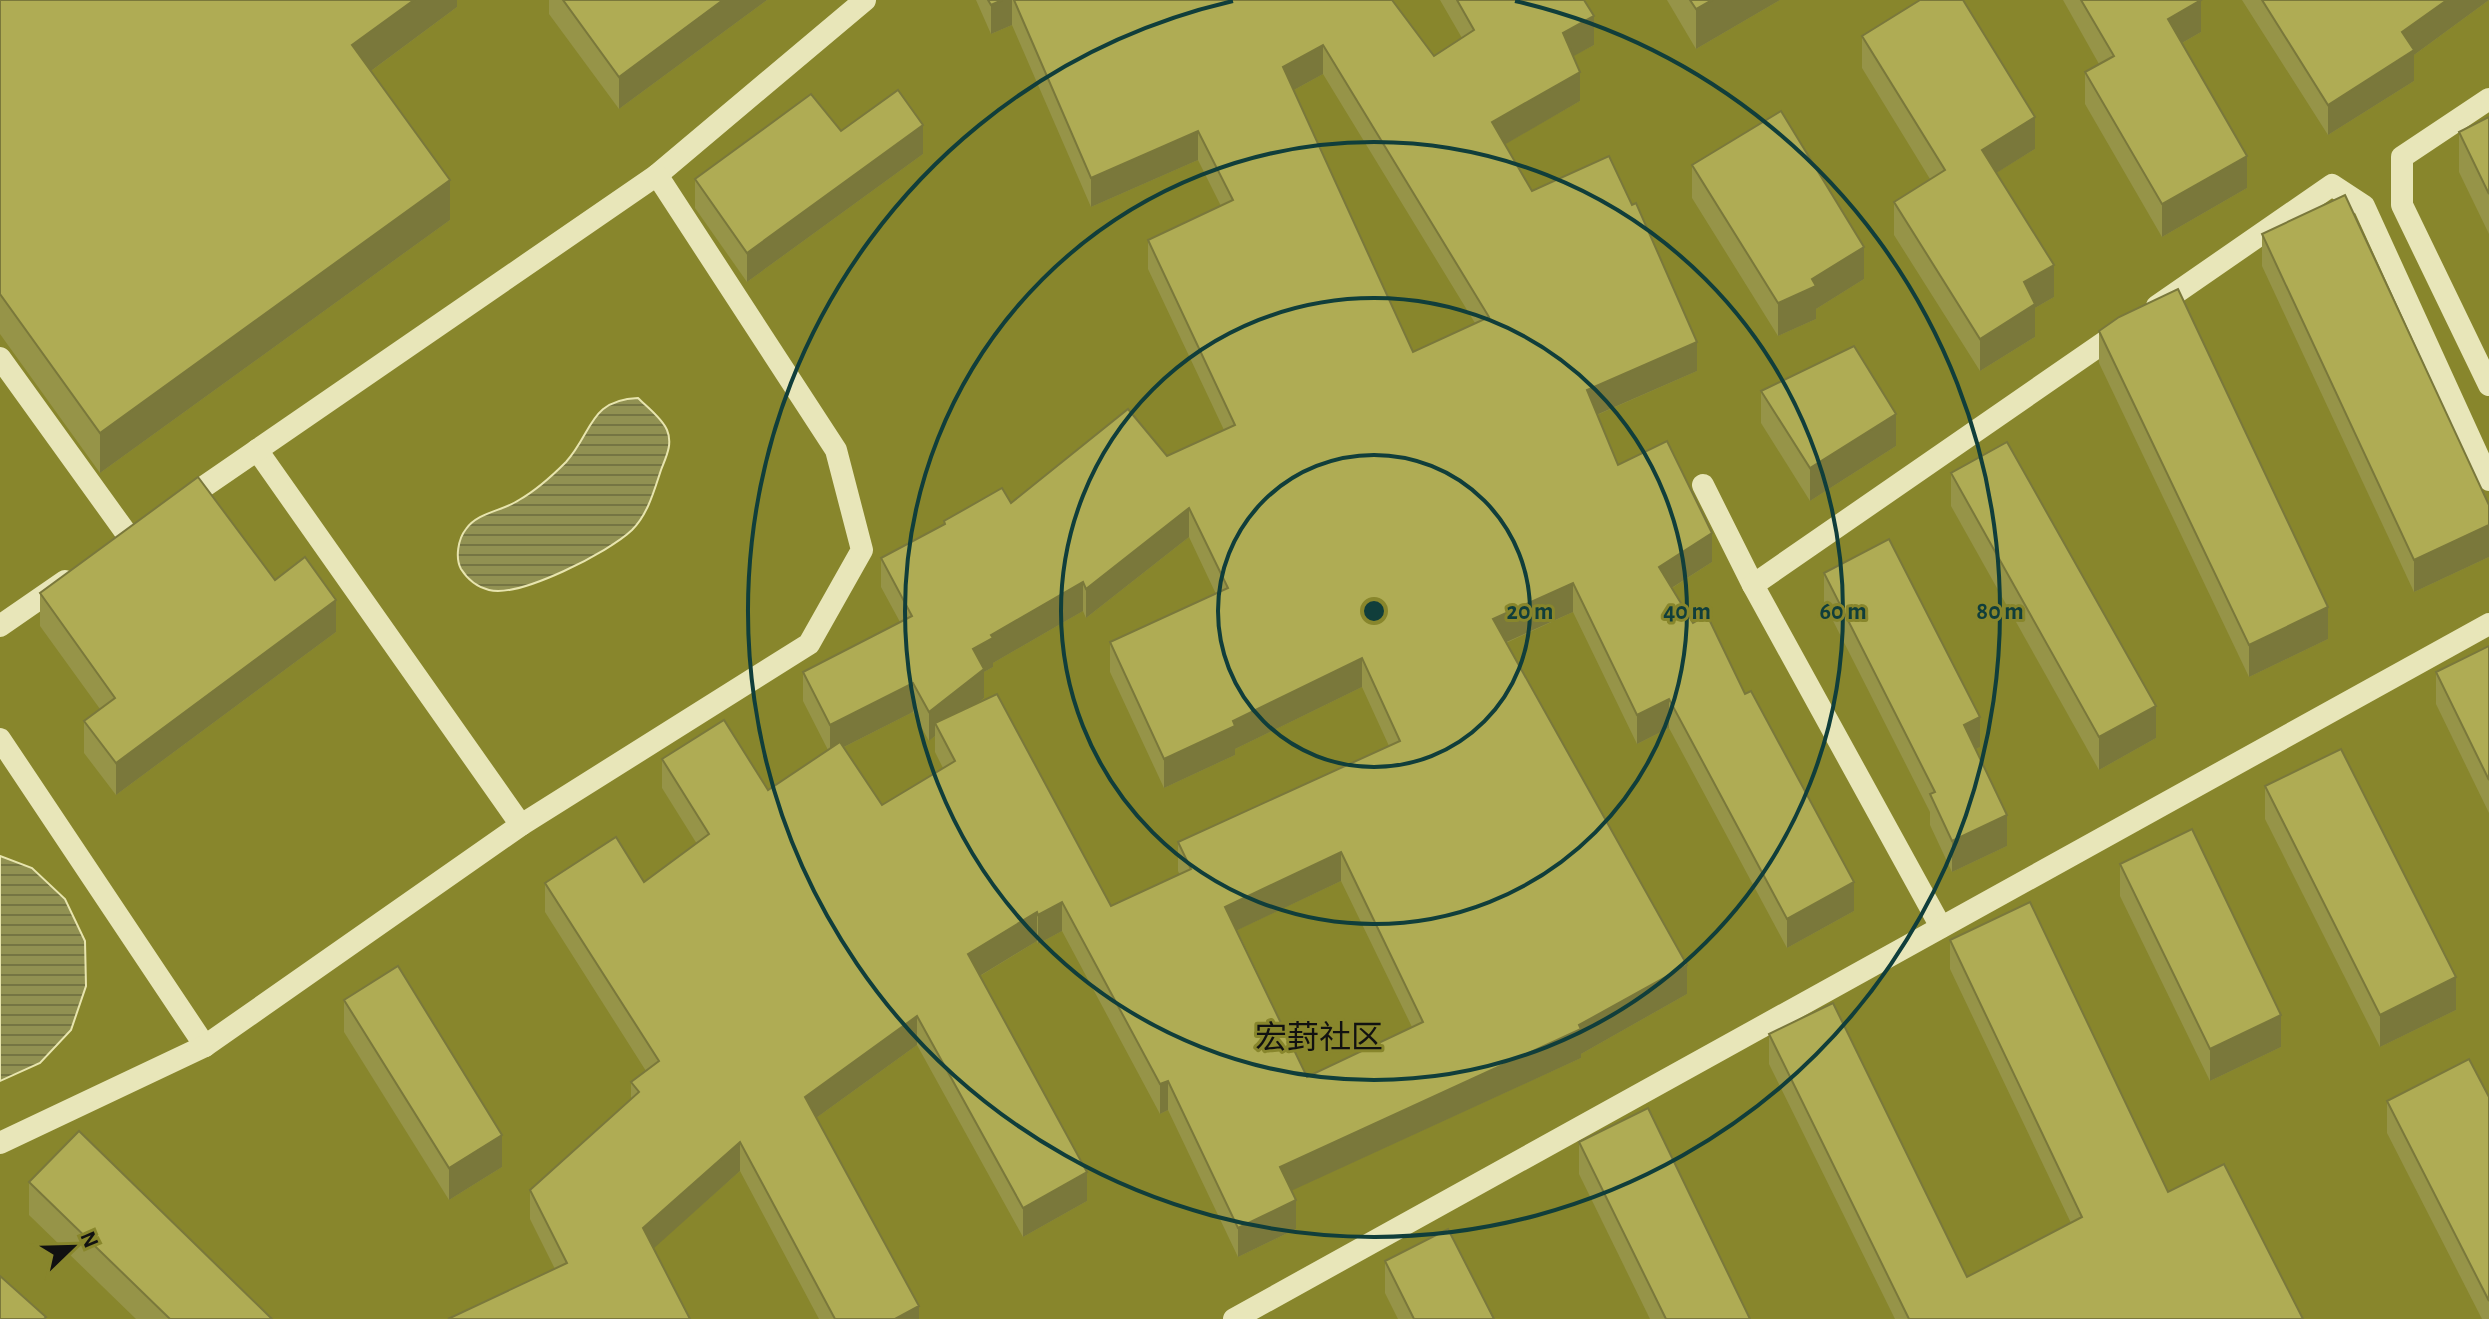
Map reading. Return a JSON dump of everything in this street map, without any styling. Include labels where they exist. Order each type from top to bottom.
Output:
[{"type":"lane","points":[[168,511],[657,175],[865,0]]},
{"type":"lane","points":[[2489,99],[2402,157],[2402,205],[2489,385]]},
{"type":"lane","points":[[0,1143],[205,1046],[521,825],[809,644],[862,550],[836,450],[657,175]]},
{"type":"lane","points":[[1753,585],[2332,185],[2364,206],[2489,480]]},
{"type":"lane","points":[[0,358],[129,537]]},
{"type":"lane","points":[[257,450],[521,825]]},
{"type":"lane","points":[[1703,485],[1753,585],[1941,927]]},
{"type":"lane","points":[[0,626],[78,573]]},
{"type":"lane","points":[[1234,1319],[2489,624]]},
{"type":"lane","points":[[0,739],[205,1046]]},
{"type":"shaded area","points":[[638,398],[662,421],[669,445],[650,502],[632,530],[585,561],[521,587],[489,590],[470,580],[459,565],[458,549],[471,523],[519,500],[550,477],[575,451],[601,411],[622,400]]},
{"type":"shaded area","points":[[0,856],[32,868],[65,899],[85,941],[86,986],[71,1030],[40,1063],[0,1081]]},
{"type":"building","points":[[0,0],[414,0],[352,45],[450,180],[100,433],[0,294]]},
{"type":"building","points":[[563,0],[723,0],[619,77]]},
{"type":"building","points":[[1014,0],[1392,0],[1434,56],[1474,30],[1457,0],[1584,0],[1594,16],[1563,33],[1580,72],[1492,122],[1532,191],[1609,156],[1632,205],[1636,203],[1697,342],[1587,390],[1618,465],[1667,441],[1712,533],[1659,567],[1693,623],[1707,615],[1745,694],[1751,691],[1854,882],[1787,919],[1669,699],[1637,715],[1573,583],[1493,619],[1687,965],[1579,1025],[1581,1029],[1280,1167],[1296,1200],[1238,1228],[1168,1081],[1160,1084],[1062,902],[1038,915],[1037,912],[968,954],[1087,1172],[1023,1208],[917,1016],[805,1097],[919,1306],[895,1319],[835,1319],[740,1142],[643,1228],[690,1319],[448,1319],[567,1263],[530,1190],[639,1092],[631,1082],[659,1061],[545,883],[616,837],[644,882],[709,834],[662,759],[724,720],[768,790],[840,742],[882,805],[955,761],[935,723],[997,694],[1111,906],[1191,869],[1178,842],[1400,741],[1362,658],[1233,721],[1235,726],[1164,759],[1110,642],[1228,588],[1189,508],[1086,589],[1083,582],[991,635],[993,638],[973,649],[984,669],[929,712],[913,683],[830,725],[803,672],[912,616],[881,558],[945,524],[944,521],[1002,488],[1011,503],[1128,409],[1167,456],[1235,425],[1148,240],[1233,200],[1198,131],[1091,178]],"holes":[[[1323,45],[1489,317],[1413,352],[1283,67]],[[1341,852],[1423,1022],[1307,1077],[1225,907]]]},
{"type":"building","points":[[1690,0],[1712,0],[1696,9]]},
{"type":"building","points":[[1920,0],[1963,0],[2035,117],[1982,150],[2054,265],[2024,282],[2035,304],[1980,339],[1894,202],[1945,170],[1862,36]]},
{"type":"building","points":[[2081,0],[2201,0],[2168,19],[2247,156],[2162,204],[2085,72],[2114,56]]},
{"type":"building","points":[[2262,0],[2447,0],[2402,32],[2414,50],[2328,105]]},
{"type":"building","points":[[898,90],[923,125],[747,253],[695,179],[811,94],[841,131]]},
{"type":"building","points":[[1781,111],[1864,247],[1812,279],[1816,286],[1778,303],[1692,165]]},
{"type":"building","points":[[2489,117],[2489,194],[2459,132]]},
{"type":"building","points":[[2345,195],[2489,505],[2489,525],[2414,560],[2262,234]]},
{"type":"building","points":[[2178,289],[2328,607],[2249,645],[2099,331],[2119,317]]},
{"type":"building","points":[[1854,346],[1896,414],[1810,468],[1761,391]]},
{"type":"building","points":[[2007,442],[2156,706],[2099,737],[1951,473]]},
{"type":"building","points":[[198,477],[275,580],[305,557],[336,600],[116,763],[84,721],[115,698],[40,593]]},
{"type":"building","points":[[1889,539],[1980,717],[1964,725],[2007,815],[1952,841],[1930,794],[1935,792],[1824,573]]},
{"type":"building","points":[[2489,646],[2489,780],[2436,672]]},
{"type":"building","points":[[2341,749],[2456,977],[2380,1015],[2265,786]]},
{"type":"building","points":[[2192,829],[2281,1015],[2210,1049],[2120,864]]},
{"type":"building","points":[[2030,902],[2168,1192],[2224,1164],[2303,1319],[1909,1319],[1769,1034],[1833,1003],[1967,1277],[2082,1217],[1950,940]]},
{"type":"building","points":[[398,966],[502,1135],[449,1168],[344,1000]]},
{"type":"building","points":[[2469,1059],[2489,1097],[2489,1301],[2387,1101]]},
{"type":"building","points":[[1648,1108],[1750,1319],[1666,1319],[1579,1142]]},
{"type":"building","points":[[79,1131],[272,1319],[170,1319],[29,1182]]},
{"type":"building","points":[[1448,1229],[1494,1319],[1414,1319],[1385,1261]]},
{"type":"building","points":[[0,1276],[46,1317],[0,1319]]},
{"type":"district","name":"宏葑社区","points":[[1319,1037]]}]
